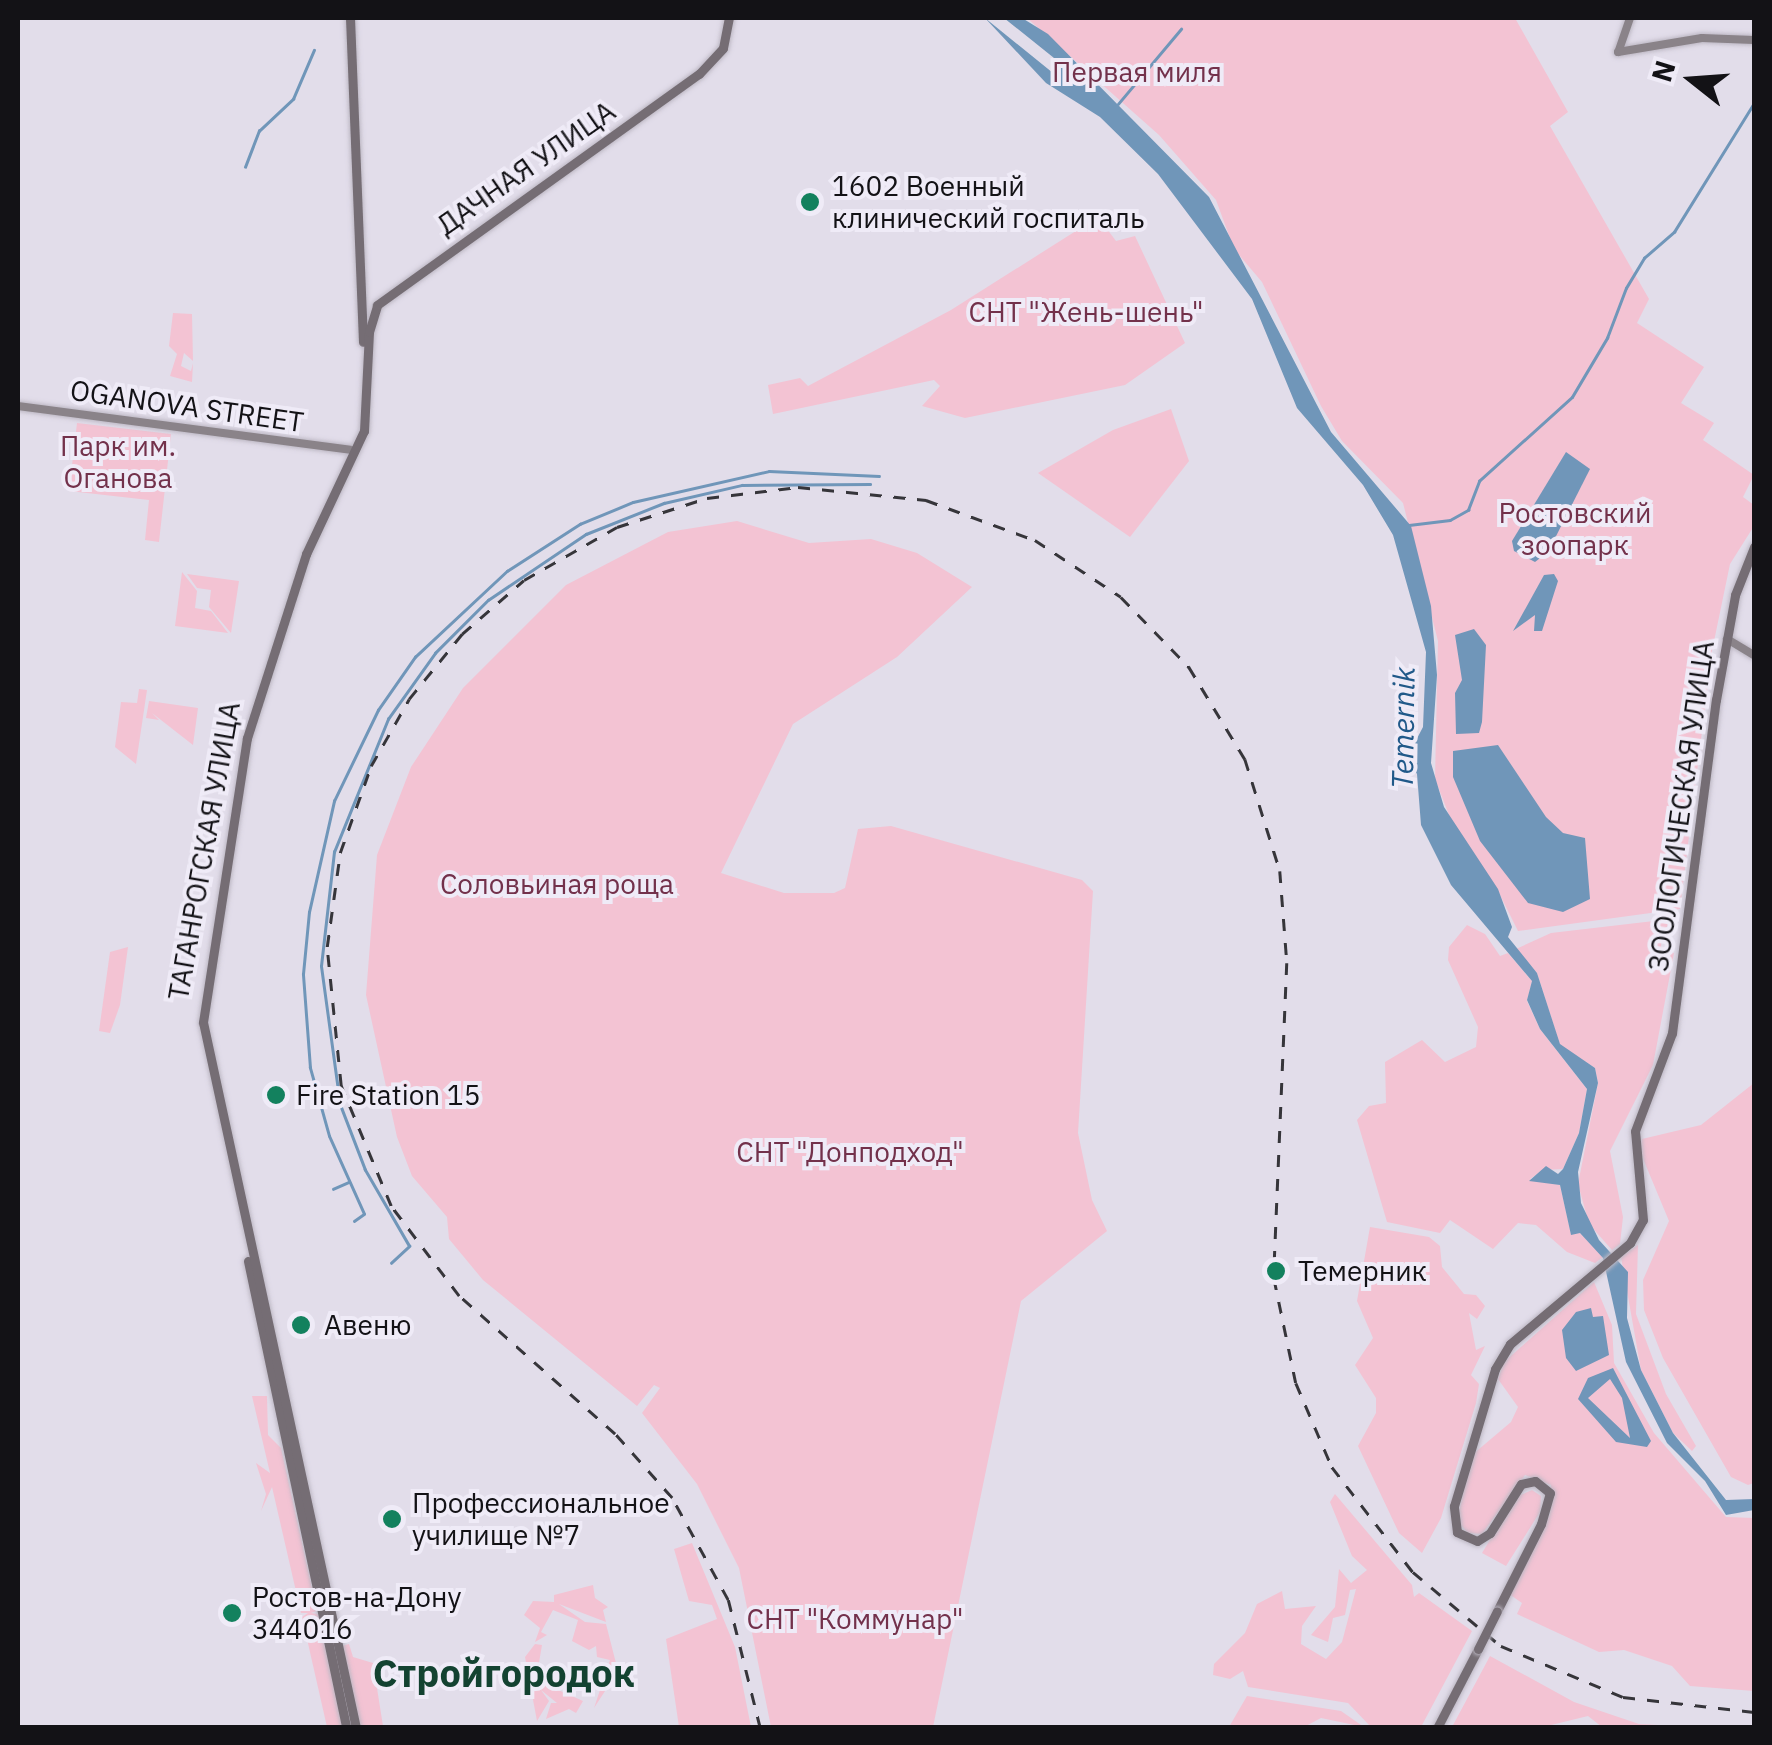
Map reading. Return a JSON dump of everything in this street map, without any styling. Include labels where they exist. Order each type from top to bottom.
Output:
[{"type":"main road","name":"ТАГАНРОГСКАЯ УЛИЦА","points":[[350,18],[363,402],[353,451]]},
{"type":"main road","name":"ДАЧНАЯ УЛИЦА","points":[[369,332],[378,305],[392,289],[699,74],[723,48],[729,18]]},
{"type":"main road","points":[[1630,18],[1618,52],[1702,38],[1754,40]]},
{"type":"main road","points":[[362,287],[392,289]]},
{"type":"main road","name":"ТАГАНРОГСКАЯ УЛИЦА","points":[[346,1728],[199,1036],[232,808],[250,725],[304,553],[367,418],[369,332]]},
{"type":"main road","name":"OGANOVA STREET","points":[[18,406],[353,451]]},
{"type":"main road","name":"ЗООЛОГИЧЕСКАЯ УЛИЦА","points":[[1437,1728],[1542,1524],[1550,1493],[1535,1481],[1521,1484],[1490,1533],[1478,1542],[1457,1532],[1454,1506],[1504,1352],[1630,1243],[1644,1220],[1634,1131],[1672,1034],[1727,638],[1740,578],[1754,547]]},
{"type":"main road","points":[[1727,638],[1754,655]]},
{"type":"main road","name":"ТАГАНРОГСКАЯ УЛИЦА","points":[[232,808],[203,1022],[356,1728]]},
{"type":"green space","name":"Ростовский зоопарк","points":[[1027,18],[1515,18],[1568,112],[1550,126],[1649,299],[1637,323],[1704,367],[1681,403],[1714,423],[1703,440],[1754,475],[1743,497],[1754,505],[1754,526],[1730,564],[1712,651],[1680,909],[1518,931],[1497,889],[1458,838],[1435,779],[1438,641],[1403,503],[1342,441],[1321,406],[1262,282],[1234,249],[1216,200],[1159,135]]},
{"type":"green space","name":"СНТ \"Жень-шень\"","points":[[1098,217],[1116,241],[1135,236],[1185,343],[1125,385],[965,418],[922,406],[940,386],[934,380],[773,414],[768,385],[800,378],[808,386],[951,310]]},
{"type":"green space","points":[[173,313],[192,314],[193,361],[184,353],[181,366],[191,371],[193,363],[192,382],[170,376],[177,354],[169,346]]},
{"type":"green space","points":[[1171,409],[1189,461],[1130,537],[1038,473],[1113,430]]},
{"type":"green space","name":"Парк им. Оганова","points":[[77,423],[171,434],[159,542],[145,540],[149,500],[69,491]]},
{"type":"green space","points":[[737,521],[809,543],[871,539],[917,553],[972,587],[897,657],[793,724],[721,873],[784,893],[834,893],[845,888],[858,829],[891,826],[1082,880],[1093,891],[1078,1133],[1092,1200],[1107,1231],[1021,1301],[933,1727],[771,1727],[739,1568],[697,1484],[642,1413],[660,1388],[654,1385],[637,1406],[483,1280],[449,1239],[447,1217],[412,1176],[397,1137],[366,995],[377,855],[411,767],[463,688],[566,585],[668,532]]},
{"type":"green space","points":[[182,572],[197,591],[195,608],[211,611],[228,633],[175,626]]},
{"type":"green space","points":[[187,574],[239,581],[231,633],[209,607],[211,590],[197,588]]},
{"type":"green space","points":[[139,689],[147,690],[136,764],[115,747],[121,702],[137,703]]},
{"type":"green space","points":[[149,701],[198,708],[193,745],[152,713],[159,720],[146,718]]},
{"type":"green space","points":[[1671,919],[1661,947],[1674,953],[1653,1065],[1610,1151],[1623,1217],[1620,1244],[1612,1250],[1589,1224],[1578,1184],[1598,1083],[1595,1068],[1560,1045],[1537,973],[1516,949],[1551,933]]},
{"type":"green space","points":[[1467,925],[1485,934],[1500,956],[1508,953],[1532,981],[1527,1001],[1540,1029],[1587,1089],[1579,1133],[1563,1169],[1543,1170],[1530,1179],[1560,1185],[1571,1234],[1580,1233],[1603,1257],[1595,1263],[1567,1252],[1536,1225],[1518,1223],[1493,1249],[1450,1220],[1440,1233],[1387,1222],[1357,1120],[1369,1106],[1386,1103],[1385,1062],[1422,1040],[1445,1062],[1476,1047],[1478,1027],[1448,960],[1449,947]]},
{"type":"green space","points":[[128,947],[120,1005],[110,1033],[99,1031],[110,952]]},
{"type":"green space","points":[[1754,1083],[1754,1483],[1748,1485],[1731,1477],[1663,1358],[1644,1310],[1643,1280],[1669,1221],[1639,1149],[1642,1139],[1701,1125]]},
{"type":"green space","points":[[1370,1227],[1429,1237],[1440,1246],[1442,1267],[1464,1294],[1476,1295],[1485,1306],[1477,1319],[1469,1313],[1476,1350],[1485,1346],[1471,1375],[1479,1384],[1476,1403],[1441,1518],[1422,1553],[1399,1533],[1358,1446],[1376,1413],[1376,1398],[1355,1365],[1373,1338],[1357,1301]]},
{"type":"green space","points":[[1638,1245],[1636,1314],[1666,1394],[1696,1446],[1692,1451],[1673,1433],[1641,1370],[1621,1257]]},
{"type":"green space","points":[[1594,1282],[1612,1325],[1614,1363],[1654,1433],[1726,1517],[1754,1518],[1754,1691],[1690,1686],[1672,1666],[1624,1650],[1599,1652],[1517,1614],[1522,1603],[1509,1594],[1550,1514],[1551,1485],[1525,1475],[1482,1534],[1468,1533],[1457,1521],[1472,1455],[1511,1422],[1518,1407],[1498,1379],[1504,1362]]},
{"type":"green space","points":[[252,1396],[267,1396],[268,1435],[281,1448],[317,1611],[311,1613],[318,1614],[343,1727],[327,1727],[302,1617],[308,1613],[301,1613],[272,1487],[261,1511],[266,1494],[256,1463],[270,1473]]},
{"type":"green space","points":[[1532,1490],[1541,1496],[1540,1512],[1506,1566],[1482,1553],[1516,1497]]},
{"type":"green space","points":[[1335,1494],[1412,1585],[1414,1597],[1419,1593],[1472,1631],[1421,1727],[1371,1727],[1348,1703],[1248,1687],[1243,1671],[1230,1679],[1213,1675],[1214,1664],[1245,1633],[1257,1604],[1282,1591],[1285,1609],[1316,1606],[1302,1626],[1301,1644],[1326,1659],[1342,1642],[1356,1589],[1350,1590],[1345,1615],[1333,1618],[1328,1642],[1311,1635],[1335,1607],[1339,1569],[1351,1583],[1367,1570],[1352,1556],[1330,1502]]},
{"type":"green space","points":[[692,1543],[735,1647],[751,1727],[679,1727],[666,1639],[717,1619],[712,1605],[689,1601],[674,1549]]},
{"type":"green space","points":[[593,1585],[595,1598],[608,1607],[603,1610],[606,1622],[559,1604],[585,1622],[606,1624],[618,1671],[594,1708],[610,1660],[597,1657],[596,1646],[589,1650],[572,1641],[578,1620],[553,1610],[541,1632],[547,1635],[535,1642],[540,1628],[524,1615],[533,1601],[554,1602],[554,1595]]},
{"type":"green space","points":[[329,1617],[342,1646],[349,1644],[353,1657],[373,1663],[383,1726],[349,1727]]},
{"type":"green space","points":[[535,1644],[542,1645],[536,1680],[583,1701],[576,1713],[569,1709],[546,1719],[551,1703],[557,1703],[541,1690],[549,1701],[537,1721],[525,1657]]},
{"type":"green space","points":[[1490,1656],[1574,1702],[1639,1724],[1696,1727],[1602,1727],[1588,1716],[1543,1727],[1452,1727]]},
{"type":"green space","points":[[1247,1696],[1341,1711],[1364,1727],[1321,1718],[1304,1727],[1229,1727]]},
{"type":"water","points":[[985,18],[1053,73],[1059,69],[1054,58],[1004,18],[1022,18],[1048,34],[1209,197],[1331,432],[1411,526],[1431,606],[1437,675],[1431,763],[1444,807],[1498,889],[1512,927],[1508,937],[1537,973],[1560,1044],[1595,1068],[1598,1083],[1578,1172],[1581,1203],[1599,1240],[1628,1272],[1627,1318],[1641,1370],[1673,1433],[1726,1500],[1754,1499],[1754,1510],[1726,1515],[1705,1481],[1667,1443],[1626,1362],[1603,1258],[1580,1233],[1571,1235],[1560,1185],[1529,1181],[1546,1166],[1558,1174],[1563,1169],[1579,1133],[1587,1089],[1540,1029],[1527,1000],[1532,981],[1451,885],[1421,825],[1417,774],[1403,751],[1412,748],[1423,727],[1426,652],[1393,535],[1363,485],[1297,408],[1252,299],[1158,174],[1100,117],[1046,83]]},
{"type":"water","points":[[1566,452],[1590,469],[1548,552],[1535,562],[1514,551],[1512,541]]},
{"type":"water","points":[[1554,574],[1558,581],[1542,631],[1534,631],[1535,615],[1513,631],[1544,575]]},
{"type":"water","points":[[1474,629],[1486,645],[1482,722],[1479,733],[1456,734],[1455,693],[1462,680],[1455,635]]},
{"type":"water","points":[[1498,745],[1546,817],[1563,833],[1585,838],[1590,899],[1563,912],[1528,903],[1480,841],[1453,777],[1453,751]]},
{"type":"water","points":[[1591,1308],[1593,1317],[1603,1316],[1609,1355],[1576,1371],[1566,1358],[1562,1330],[1576,1312]]},
{"type":"water","points":[[1613,1368],[1651,1441],[1647,1447],[1616,1442],[1578,1399],[1588,1378]],"holes":[[[1610,1379],[1622,1398],[1630,1438],[1588,1398]]]},
{"type":"waterway","points":[[1118,104],[1181,29]]},
{"type":"waterway","points":[[245,167],[259,131],[293,99],[314,50]]},
{"type":"waterway","points":[[1409,525],[1450,520],[1468,510],[1479,481],[1572,397],[1607,338],[1626,288],[1644,258],[1674,232],[1754,103]]},
{"type":"waterway","points":[[354,1221],[364,1214],[329,1136],[310,1068],[303,974],[309,912],[334,801],[378,710],[415,657],[507,571],[580,524],[633,502],[769,471],[879,476]]},
{"type":"waterway","points":[[391,1263],[409,1246],[365,1170],[340,1105],[321,966],[334,852],[388,719],[435,653],[488,600],[586,534],[664,503],[742,485],[870,484]]},
{"type":"waterway","points":[[333,1189],[349,1182]]},
{"type":"railway","points":[[760,1728],[728,1600],[672,1498],[615,1434],[459,1296],[391,1206],[341,1086],[327,947],[340,853],[371,766],[409,699],[462,634],[524,580],[617,527],[707,498],[798,487],[926,500],[1035,540],[1121,597],[1189,667],[1245,759],[1280,871],[1287,963],[1274,1278],[1296,1383],[1332,1467],[1413,1572],[1501,1646],[1623,1697],[1754,1712]]},
{"type":"place","name":"1602 Военный клинический госпиталь","points":[[810,202]]},
{"type":"place","name":"Fire Station 15","points":[[276,1095]]},
{"type":"place","name":"Темерник","points":[[1276,1271]]},
{"type":"place","name":"Авеню","points":[[301,1325]]},
{"type":"place","name":"Профессиональное училище №7","points":[[392,1519]]},
{"type":"place","name":"Ростов-на-Дону 344016","points":[[232,1613]]},
{"type":"district","name":"Стройгородок","points":[[504,1673]]},
{"type":"park label","name":"Первая миля","points":[[1137,72]]},
{"type":"park label","name":"Соловьиная роща","points":[[557,884]]},
{"type":"park label","name":"СНТ \"Донподход\"","points":[[850,1152]]},
{"type":"park label","name":"СНТ \"Коммунар\"","points":[[855,1619]]},
{"type":"water label","name":"Temernik","points":[[1403,728]]}]
